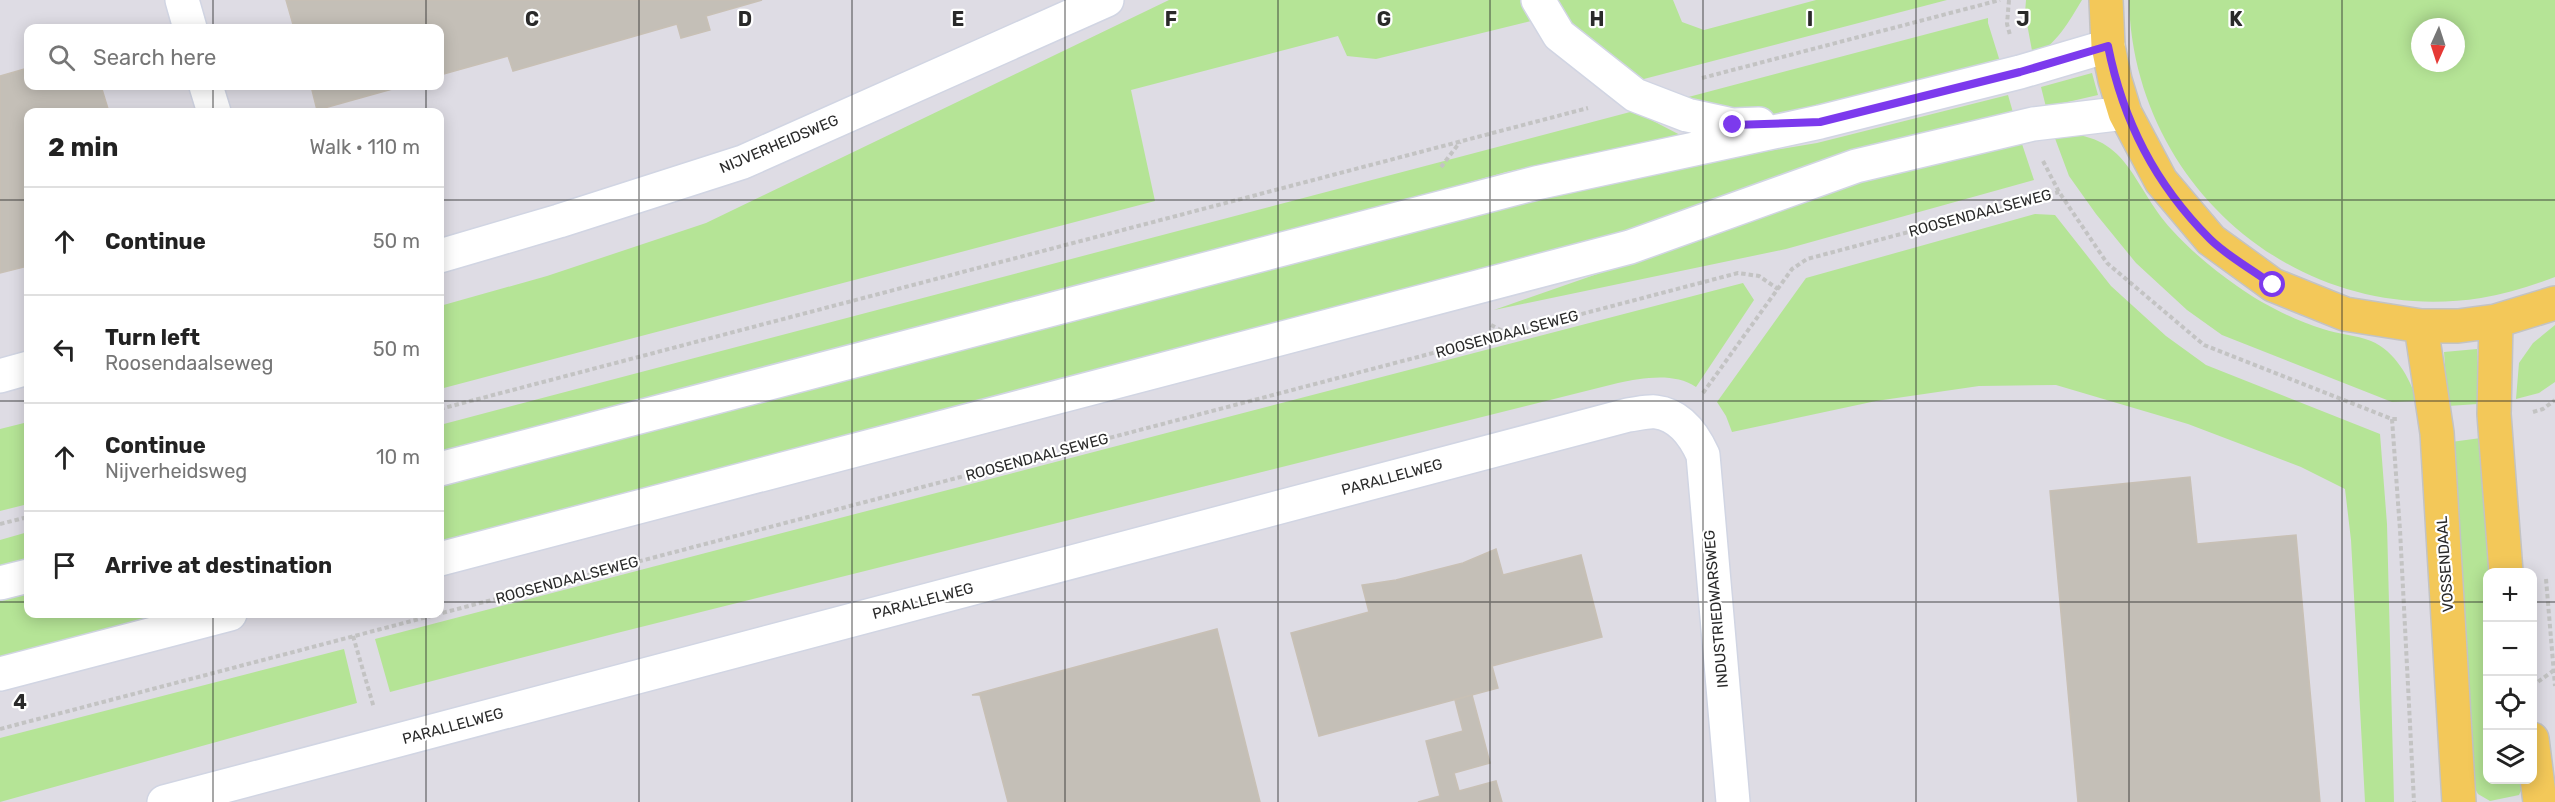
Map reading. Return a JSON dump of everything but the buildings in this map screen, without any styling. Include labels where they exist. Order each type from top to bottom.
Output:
[{"type":"main road","points":[[2106,0],[2108,46],[2125,113],[2161,181],[2211,240],[2273,285],[2344,314],[2421,326],[2458,326],[2496,321],[2555,303]]},
{"type":"main road","points":[[2496,321],[2494,414],[2506,568]]},
{"type":"main road","name":"VOSSENDAAL","points":[[2421,326],[2436,425],[2459,802]]},
{"type":"main road","points":[[2537,778],[2540,802]]},
{"type":"street","points":[[182,0],[189,24]]},
{"type":"street","name":"NIJVERHEIDSWEG","points":[[444,255],[559,222],[743,162],[1107,0]]},
{"type":"street","points":[[1538,0],[1559,35],[1635,95],[1687,115],[1733,125],[1820,122]]},
{"type":"street","points":[[444,468],[1536,183],[1820,122],[2020,72],[2108,46]]},
{"type":"street","points":[[207,90],[213,108]]},
{"type":"street","points":[[444,558],[1630,247],[1856,166],[2033,124],[2125,113]]},
{"type":"street","points":[[0,376],[24,369]]},
{"type":"street","name":"PARALLELWEG","points":[[164,802],[1628,415],[1657,412],[1681,422]]},
{"type":"street","name":"INDUSTRIEDWARSWEG","points":[[1681,422],[1695,438],[1703,455],[1733,802]]},
{"type":"street","points":[[0,583],[24,577]]},
{"type":"street","points":[[0,674],[215,618]]},
{"type":"path","points":[[1692,80],[2000,0]]},
{"type":"path","points":[[444,408],[1635,95]]},
{"type":"path","name":"ROOSENDAALSEWEG","points":[[444,612],[1738,273],[1759,276],[1778,289],[1792,268],[1806,259],[2059,192]]},
{"type":"path","points":[[1681,422],[1778,289]]},
{"type":"path","points":[[2392,420],[2414,802]]},
{"type":"path","points":[[0,524],[24,518]]},
{"type":"path","name":"ROOSENDAALSEWEG","points":[[0,729],[422,618]]},
{"type":"path","points":[[353,636],[384,744]]},
{"type":"path","points":[[2537,683],[2554,671]]},
{"type":"path","points":[[2554,671],[2555,686]]},
{"type":"shaded area","points":[[0,0],[2555,0],[2555,802],[0,802]]},
{"type":"green space","points":[[1169,0],[1522,0],[1535,20],[1376,59],[1347,56],[1338,36],[1131,90],[1155,201],[444,388],[444,305],[547,276],[706,223]]},
{"type":"green space","points":[[1551,0],[1673,0],[1682,22],[1704,30],[1816,0],[1947,0],[1640,80],[1593,51]]},
{"type":"green space","points":[[2026,0],[2082,0],[2055,40],[2033,56],[2025,13]]},
{"type":"green space","points":[[2129,0],[2555,0],[2555,277],[2481,298],[2413,301],[2349,290],[2289,265],[2237,229],[2193,183],[2160,128],[2138,67]]},
{"type":"green space","points":[[1988,18],[2002,68],[1800,115],[1733,114],[1677,100]]},
{"type":"green space","points":[[2092,73],[2098,95],[2046,107],[2041,87]]},
{"type":"green space","points":[[2008,95],[2014,116],[1597,244],[444,547],[444,484],[1529,198],[1677,166],[1817,143]]},
{"type":"green space","points":[[1634,111],[1684,137],[1506,172],[1313,226],[444,454],[444,424]]},
{"type":"green space","points":[[2053,133],[2078,135],[2098,141],[2113,151],[2125,163],[2158,212],[2179,238],[2211,267],[2247,293],[2301,321],[2329,331],[2371,341],[2387,351],[2400,366],[2417,401],[2392,402],[2222,335],[2187,310],[2136,263],[2096,214],[2069,176]]},
{"type":"green space","points":[[2021,141],[2034,180],[1786,249],[1494,310],[1907,166]]},
{"type":"green space","points":[[2035,214],[2055,215],[2111,286],[2166,336],[2206,365],[2380,434],[2387,524],[2394,802],[2365,802],[2351,540],[2345,489],[2301,467],[2188,424],[2056,385],[1979,386],[1876,401],[1732,432],[1717,402],[1806,278]]},
{"type":"green space","points":[[1743,283],[1754,300],[1696,387],[1678,379],[1668,378],[1647,378],[1618,383],[613,634],[390,692],[375,639]]},
{"type":"green space","points":[[2555,325],[2555,382],[2539,393],[2516,399],[2519,363],[2533,343]]},
{"type":"green space","points":[[2477,349],[2478,404],[2448,406],[2444,352]]},
{"type":"green space","points":[[24,423],[24,505],[0,511],[0,429]]},
{"type":"green space","points":[[2481,438],[2495,568],[2483,568],[2483,784],[2524,784],[2519,795],[2490,801],[2478,794],[2473,785],[2451,442]]},
{"type":"green space","points":[[24,533],[24,564],[0,570],[0,540]]},
{"type":"green space","points":[[24,593],[24,618],[174,618],[0,663],[0,600]]},
{"type":"green space","points":[[344,649],[357,703],[0,802],[0,738]]},
{"type":"route","points":[[1733,125],[1820,122],[2020,72],[2108,46],[2125,113],[2161,181],[2211,240],[2273,285]]}]
